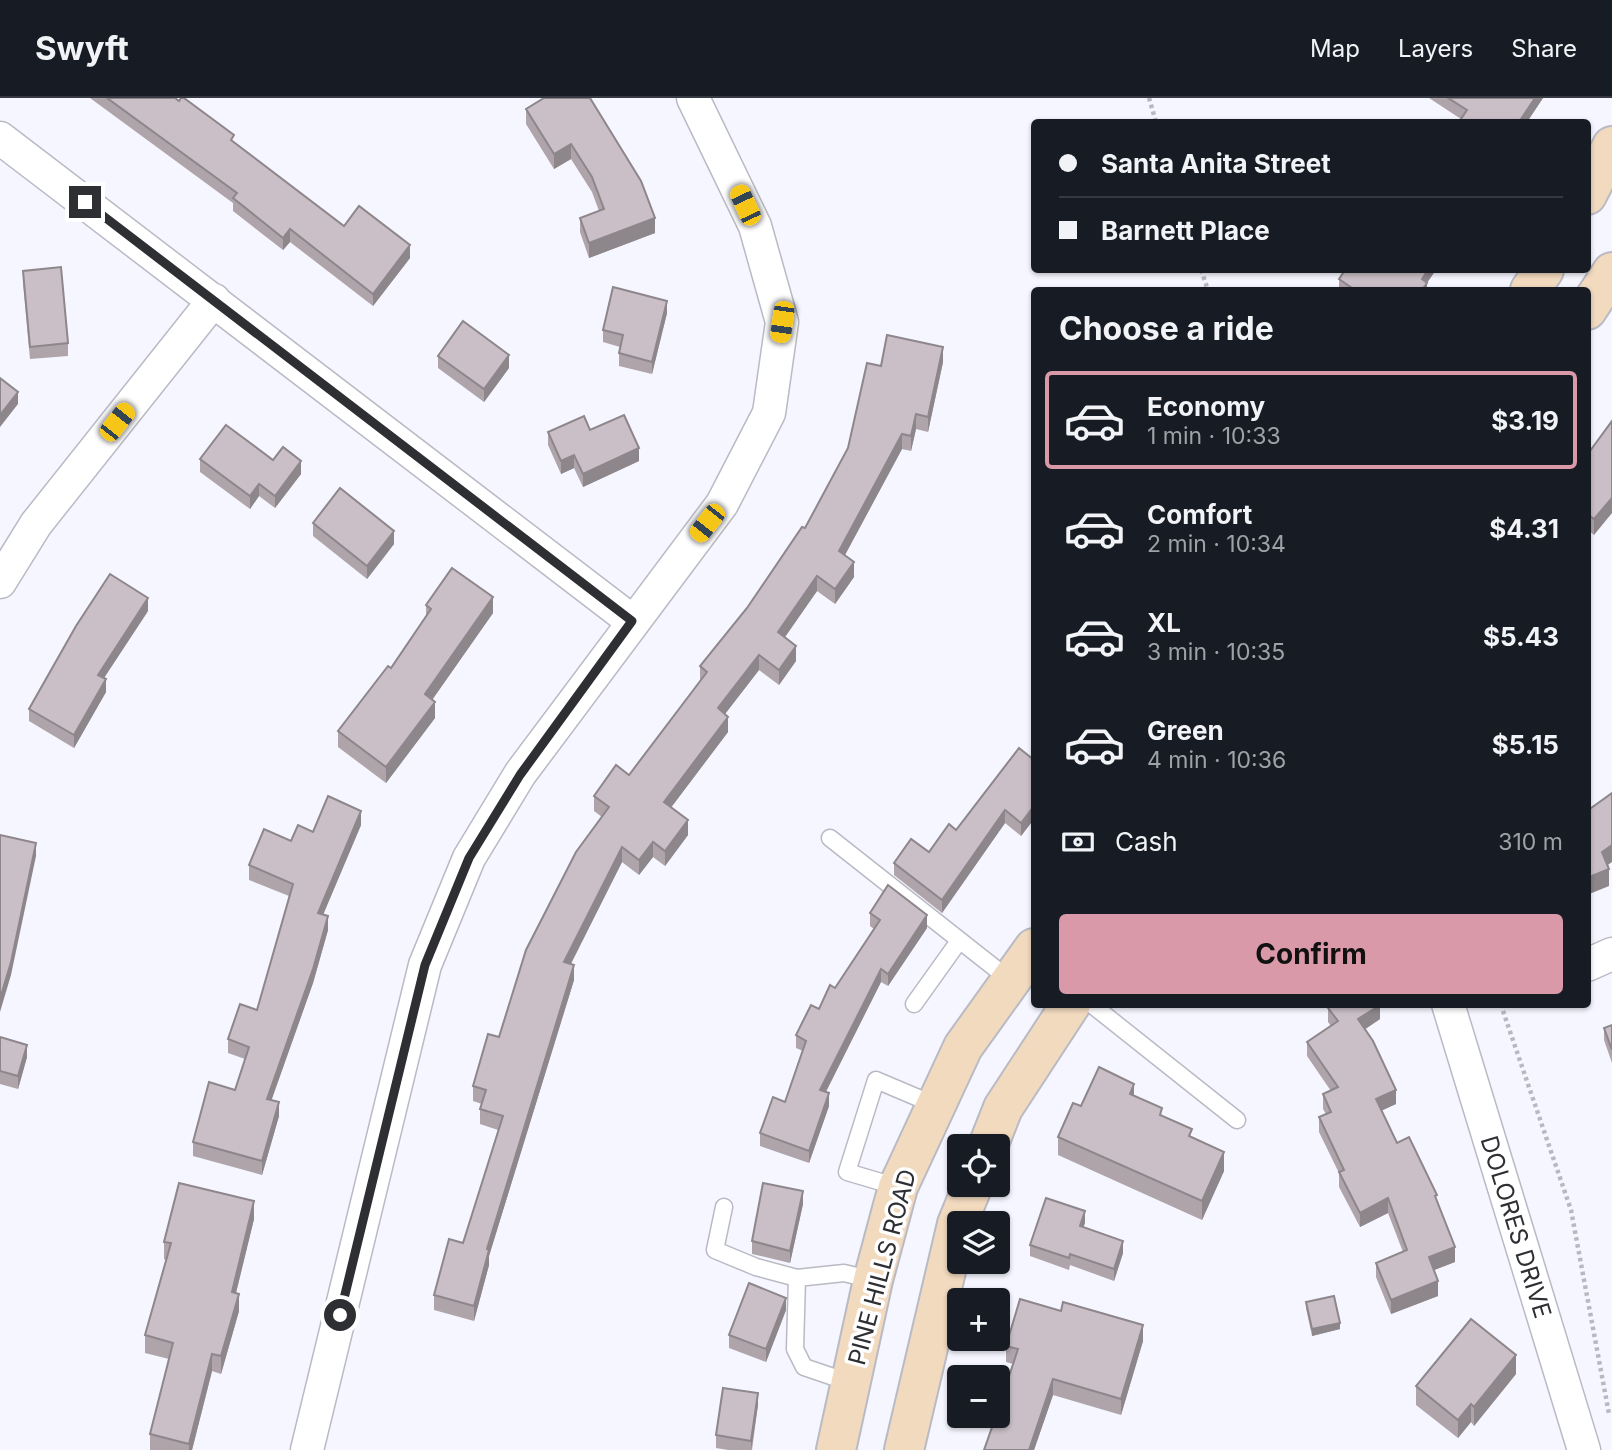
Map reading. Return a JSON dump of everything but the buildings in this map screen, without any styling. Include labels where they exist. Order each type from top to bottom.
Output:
[{"type":"main road","points":[[1591,187],[1612,146]]},
{"type":"main road","points":[[1591,304],[1612,272]]},
{"type":"main road","name":"PINE HILLS ROAD","points":[[836,1450],[873,1280],[898,1187],[962,1047],[1031,952]]},
{"type":"main road","points":[[993,1134],[1003,1108],[1068,1008]]},
{"type":"main road","points":[[904,1450],[957,1224],[968,1197]]},
{"type":"street","points":[[307,1450],[425,965],[469,858],[520,775],[632,621],[722,504],[769,413],[782,322],[755,226],[694,98]]},
{"type":"street","points":[[0,138],[632,621]]},
{"type":"street","points":[[0,582],[37,524],[214,300]]},
{"type":"street","points":[[1591,963],[1612,954]]},
{"type":"street","name":"DOLORES DRIVE","points":[[1455,1008],[1584,1450]]},
{"type":"lane","points":[[830,838],[1010,980]]},
{"type":"lane","points":[[914,1004],[959,941]]},
{"type":"lane","points":[[1096,1008],[1237,1120]]},
{"type":"lane","points":[[898,1187],[847,1172],[876,1080],[935,1105]]},
{"type":"lane","points":[[724,1207],[715,1250],[756,1267],[797,1278],[844,1273],[873,1280]]},
{"type":"lane","points":[[797,1278],[795,1349],[804,1367],[851,1383]]},
{"type":"path","points":[[1149,98],[1155,119]]},
{"type":"path","points":[[1503,1011],[1571,1210],[1610,1419]]},
{"type":"route","points":[[85,202],[632,621],[520,775],[469,858],[425,965],[340,1315]]}]
